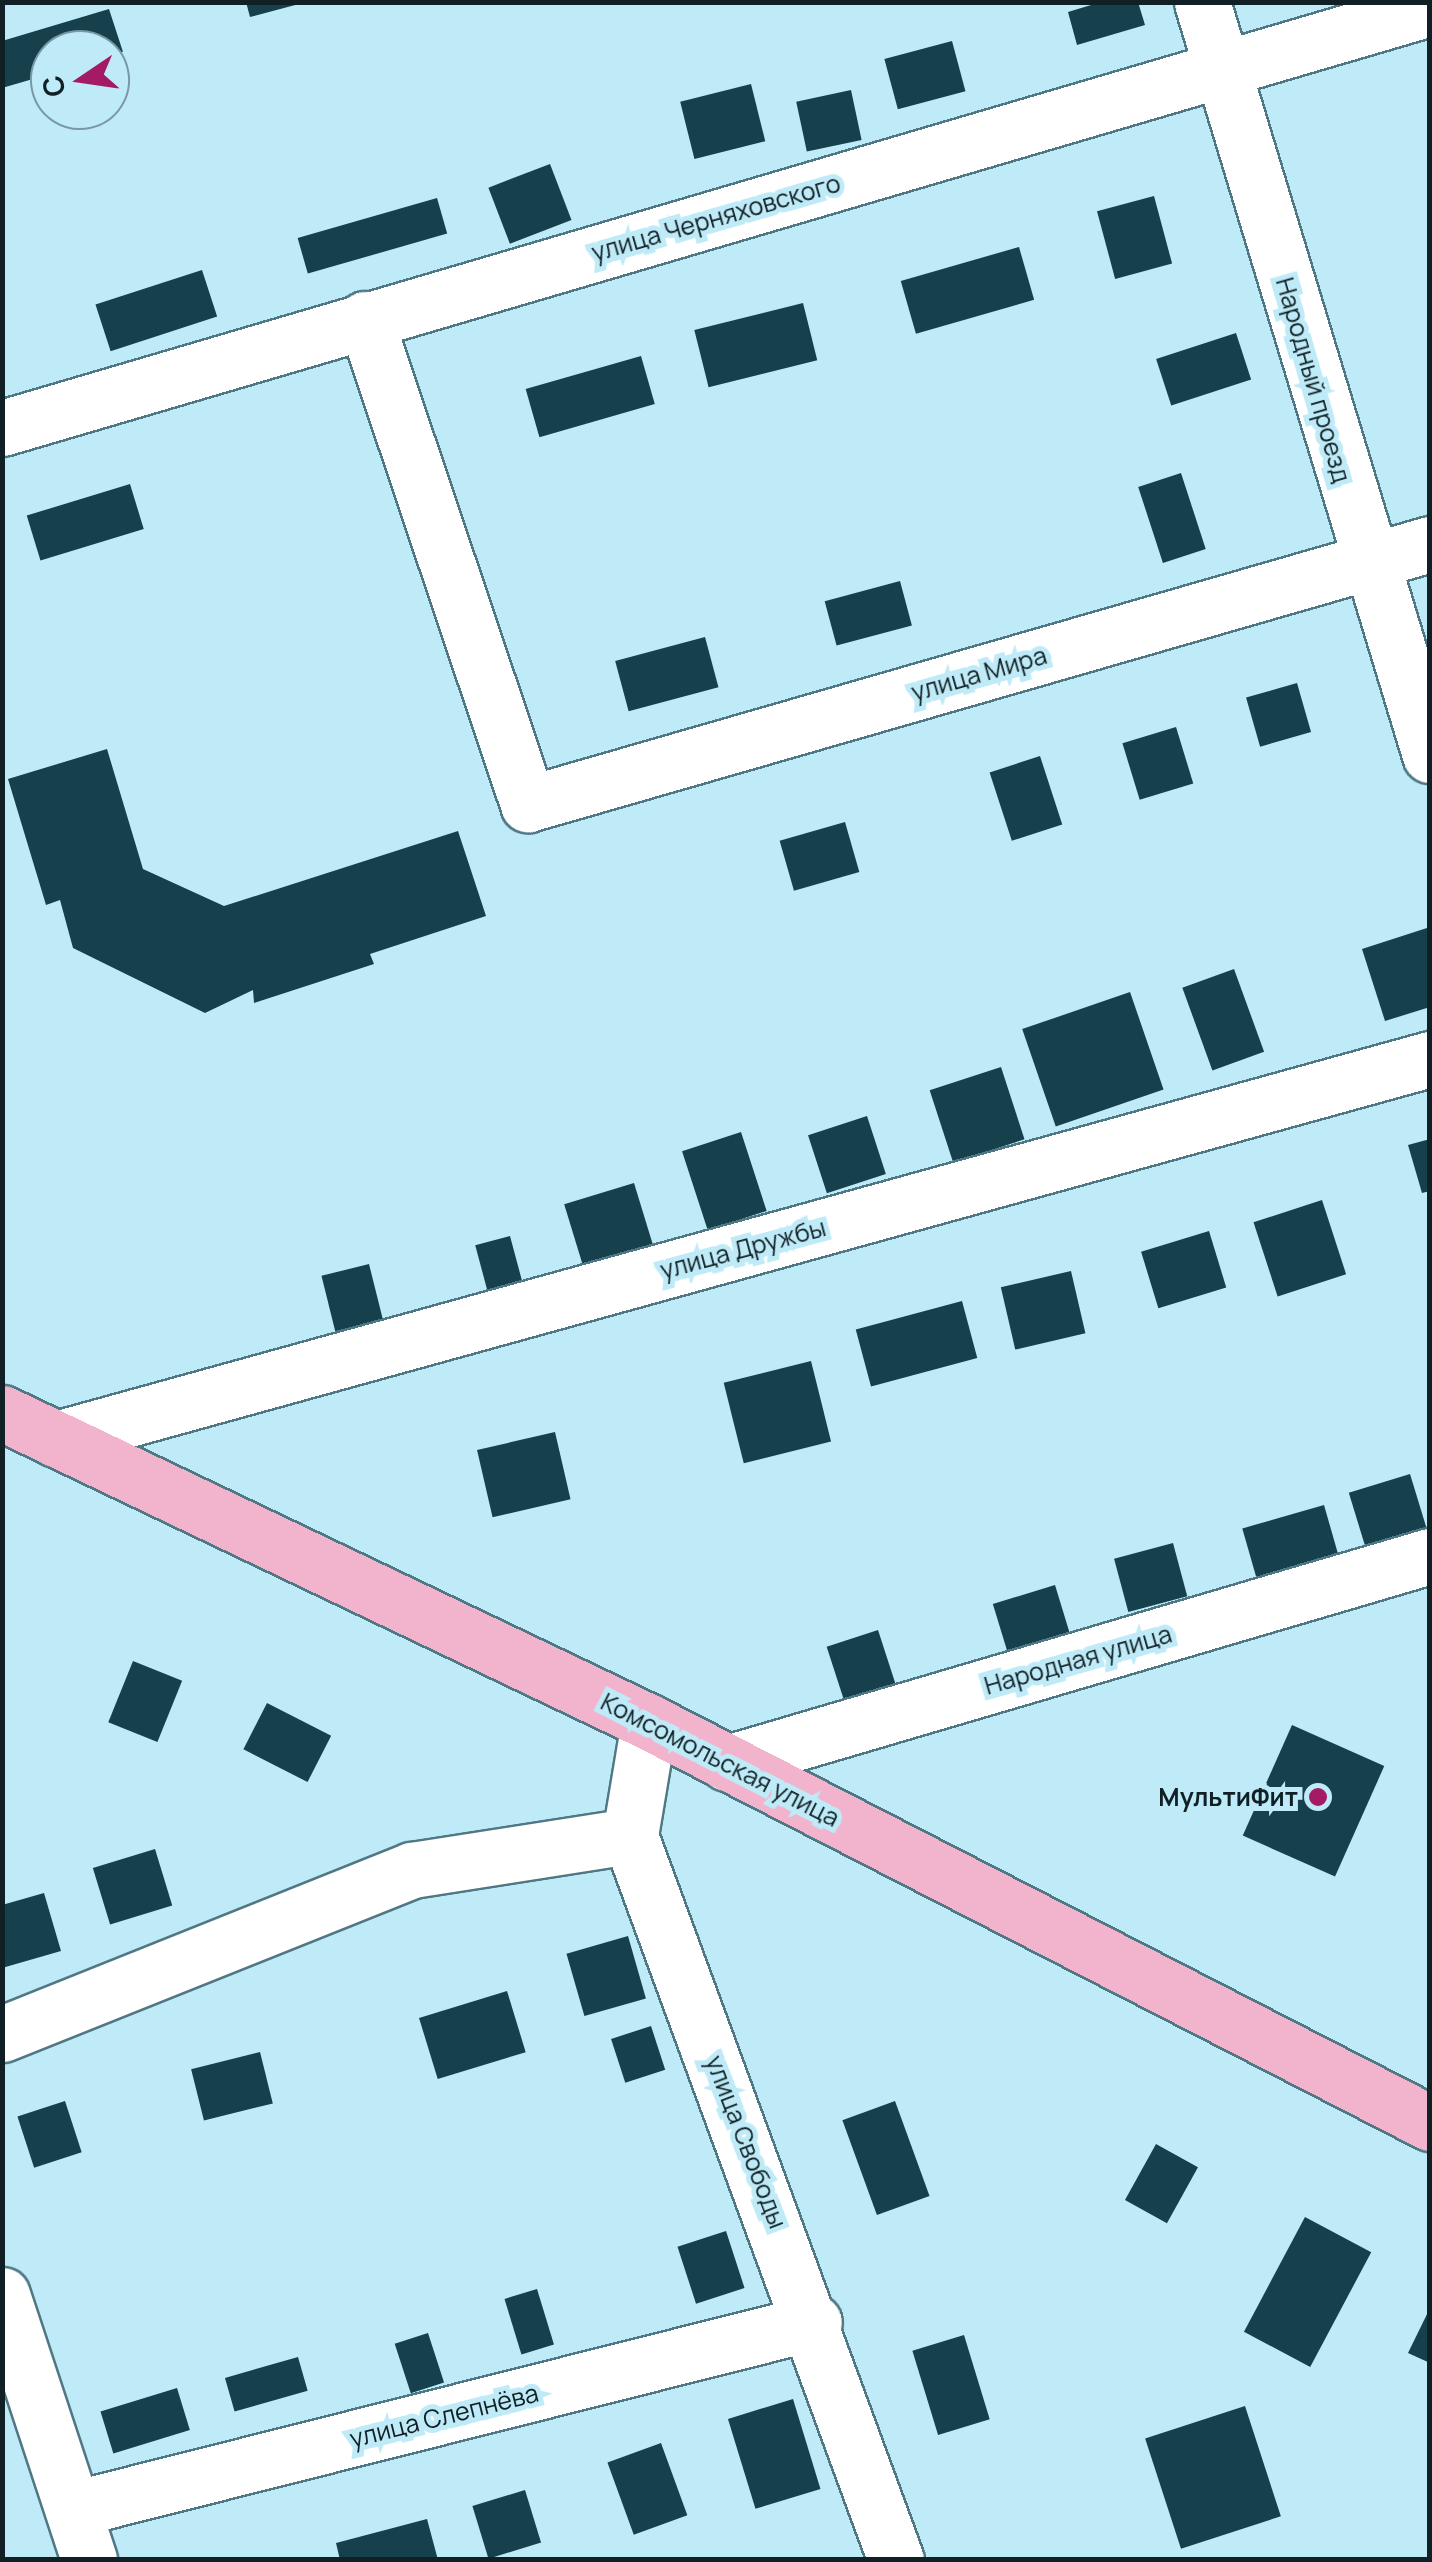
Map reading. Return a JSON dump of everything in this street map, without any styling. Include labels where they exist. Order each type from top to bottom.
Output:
[{"type":"main road","name":"Комсомольская улица","points":[[2,1413],[650,1722],[1430,2123]]},
{"type":"street","name":"Народный проезд","points":[[1202,2],[1367,563],[1430,756]]},
{"type":"street","name":"улица Черняховского","points":[[2,428],[1430,8]]},
{"type":"street","name":"улица Мира","points":[[365,319],[528,804],[1430,544]]},
{"type":"street","name":"улица Дружбы","points":[[56,1438],[1430,1058]]},
{"type":"street","name":"Народная улица","points":[[728,1763],[1430,1556]]},
{"type":"street","points":[[2,2034],[412,1870],[630,1836],[650,1722]]},
{"type":"street","name":"улица Свободы","points":[[630,1836],[814,2322],[896,2560]]},
{"type":"street","points":[[2,2295],[81,2534]]},
{"type":"street","name":"улица Слепнёва","points":[[81,2534],[814,2322]]},
{"type":"building","points":[[246,2],[299,2],[299,4],[250,17]]},
{"type":"building","points":[[1101,2],[1138,2],[1145,25],[1077,45],[1068,12]]},
{"type":"building","points":[[109,9],[116,30],[39,30]]},
{"type":"building","points":[[30,33],[30,80],[2,88],[2,41]]},
{"type":"building","points":[[952,41],[965,91],[898,109],[884,59]]},
{"type":"building","points":[[751,84],[765,141],[694,159],[680,102]]},
{"type":"building","points":[[851,90],[862,140],[807,152],[796,102]]},
{"type":"building","points":[[550,164],[572,220],[510,244],[488,188]]},
{"type":"building","points":[[1154,196],[1172,264],[1115,279],[1097,211]]},
{"type":"building","points":[[437,198],[447,234],[308,274],[298,238]]},
{"type":"building","points":[[1019,247],[1034,300],[916,334],[901,281]]},
{"type":"building","points":[[202,270],[217,317],[111,351],[95,305]]},
{"type":"building","points":[[803,303],[817,360],[709,387],[694,330]]},
{"type":"building","points":[[1236,333],[1251,380],[1171,406],[1156,359]]},
{"type":"building","points":[[641,356],[655,404],[539,437],[526,389]]},
{"type":"building","points":[[1181,473],[1206,549],[1163,563],[1138,487]]},
{"type":"building","points":[[130,484],[144,529],[40,561],[27,516]]},
{"type":"building","points":[[900,581],[912,625],[837,646],[825,601]]},
{"type":"building","points":[[705,637],[718,687],[629,711],[615,661]]},
{"type":"building","points":[[1297,683],[1311,732],[1260,747],[1246,698]]},
{"type":"building","points":[[1176,727],[1193,783],[1140,800],[1122,743]]},
{"type":"building","points":[[107,749],[143,869],[224,906],[458,831],[486,916],[370,954],[374,964],[254,1003],[253,990],[205,1013],[73,948],[60,900],[46,905],[8,779]]},
{"type":"building","points":[[1040,756],[1062,824],[1012,841],[990,772]]},
{"type":"building","points":[[845,822],[859,872],[794,891],[780,841]]},
{"type":"building","points":[[1430,927],[1430,1007],[1385,1021],[1362,949]]},
{"type":"building","points":[[1234,969],[1264,1052],[1212,1071],[1182,988]]},
{"type":"building","points":[[1130,992],[1164,1089],[1056,1127],[1022,1029]]},
{"type":"building","points":[[1001,1067],[1024,1139],[953,1162],[930,1090]]},
{"type":"building","points":[[867,1116],[886,1174],[827,1193],[808,1135]]},
{"type":"building","points":[[741,1132],[767,1211],[708,1230],[682,1151]]},
{"type":"building","points":[[1430,1139],[1430,1191],[1422,1193],[1408,1145]]},
{"type":"building","points":[[634,1183],[655,1253],[586,1274],[564,1204]]},
{"type":"building","points":[[1322,1200],[1346,1274],[1278,1296],[1254,1222]]},
{"type":"building","points":[[1209,1231],[1226,1287],[1158,1308],[1141,1252]]},
{"type":"building","points":[[510,1236],[523,1284],[488,1294],[475,1245]]},
{"type":"building","points":[[369,1264],[383,1319],[335,1331],[321,1276]]},
{"type":"building","points":[[1071,1271],[1085,1333],[1015,1350],[1001,1287]]},
{"type":"building","points":[[962,1301],[977,1358],[871,1386],[856,1329]]},
{"type":"building","points":[[811,1361],[831,1442],[744,1463],[724,1383]]},
{"type":"building","points":[[555,1432],[571,1499],[493,1517],[477,1450]]},
{"type":"building","points":[[1410,1474],[1426,1528],[1365,1546],[1349,1493]]},
{"type":"building","points":[[1324,1505],[1340,1561],[1258,1584],[1242,1528]]},
{"type":"building","points":[[1173,1543],[1187,1596],[1128,1612],[1114,1559]]},
{"type":"building","points":[[1055,1585],[1072,1641],[1010,1660],[993,1604]]},
{"type":"building","points":[[878,1630],[900,1698],[849,1715],[827,1647]]},
{"type":"building","points":[[133,1661],[182,1681],[157,1742],[108,1722]]},
{"type":"building","points":[[267,1703],[331,1736],[308,1782],[243,1749]]},
{"type":"building","points":[[1292,1725],[1384,1766],[1335,1877],[1243,1836]]},
{"type":"building","points":[[155,1849],[172,1905],[110,1924],[93,1868]]},
{"type":"building","points":[[44,1893],[61,1951],[2,1968],[2,1905]]},
{"type":"building","points":[[628,1936],[646,1998],[584,2016],[566,1954]]},
{"type":"building","points":[[507,1991],[526,2052],[438,2079],[419,2018]]},
{"type":"building","points":[[651,2026],[665,2070],[625,2083],[611,2039]]},
{"type":"building","points":[[260,2052],[273,2103],[204,2121],[191,2069]]},
{"type":"building","points":[[65,2101],[82,2152],[34,2168],[17,2116]]},
{"type":"building","points":[[895,2101],[930,2196],[877,2215],[842,2120]]},
{"type":"building","points":[[1156,2144],[1198,2167],[1167,2223],[1125,2200]]},
{"type":"building","points":[[1305,2217],[1371,2252],[1310,2367],[1244,2332]]},
{"type":"building","points":[[726,2231],[745,2288],[696,2304],[677,2247]]},
{"type":"building","points":[[537,2289],[554,2344],[521,2354],[504,2299]]},
{"type":"building","points":[[1430,2308],[1430,2363],[1408,2353]]},
{"type":"building","points":[[428,2333],[444,2382],[411,2393],[395,2344]]},
{"type":"building","points":[[964,2335],[990,2419],[938,2435],[912,2351]]},
{"type":"building","points":[[298,2357],[308,2391],[235,2412],[225,2378]]},
{"type":"building","points":[[177,2388],[190,2430],[113,2453],[100,2411]]},
{"type":"building","points":[[793,2399],[820,2489],[755,2509],[728,2419]]},
{"type":"building","points":[[1245,2406],[1281,2516],[1181,2549],[1145,2438]]},
{"type":"building","points":[[661,2443],[687,2515],[634,2535],[607,2462]]},
{"type":"building","points":[[525,2490],[541,2543],[488,2559],[472,2506]]},
{"type":"building","points":[[427,2519],[438,2560],[340,2560],[336,2543]]},
{"type":"place","name":"МультиФит","points":[[1318,1797]]}]
